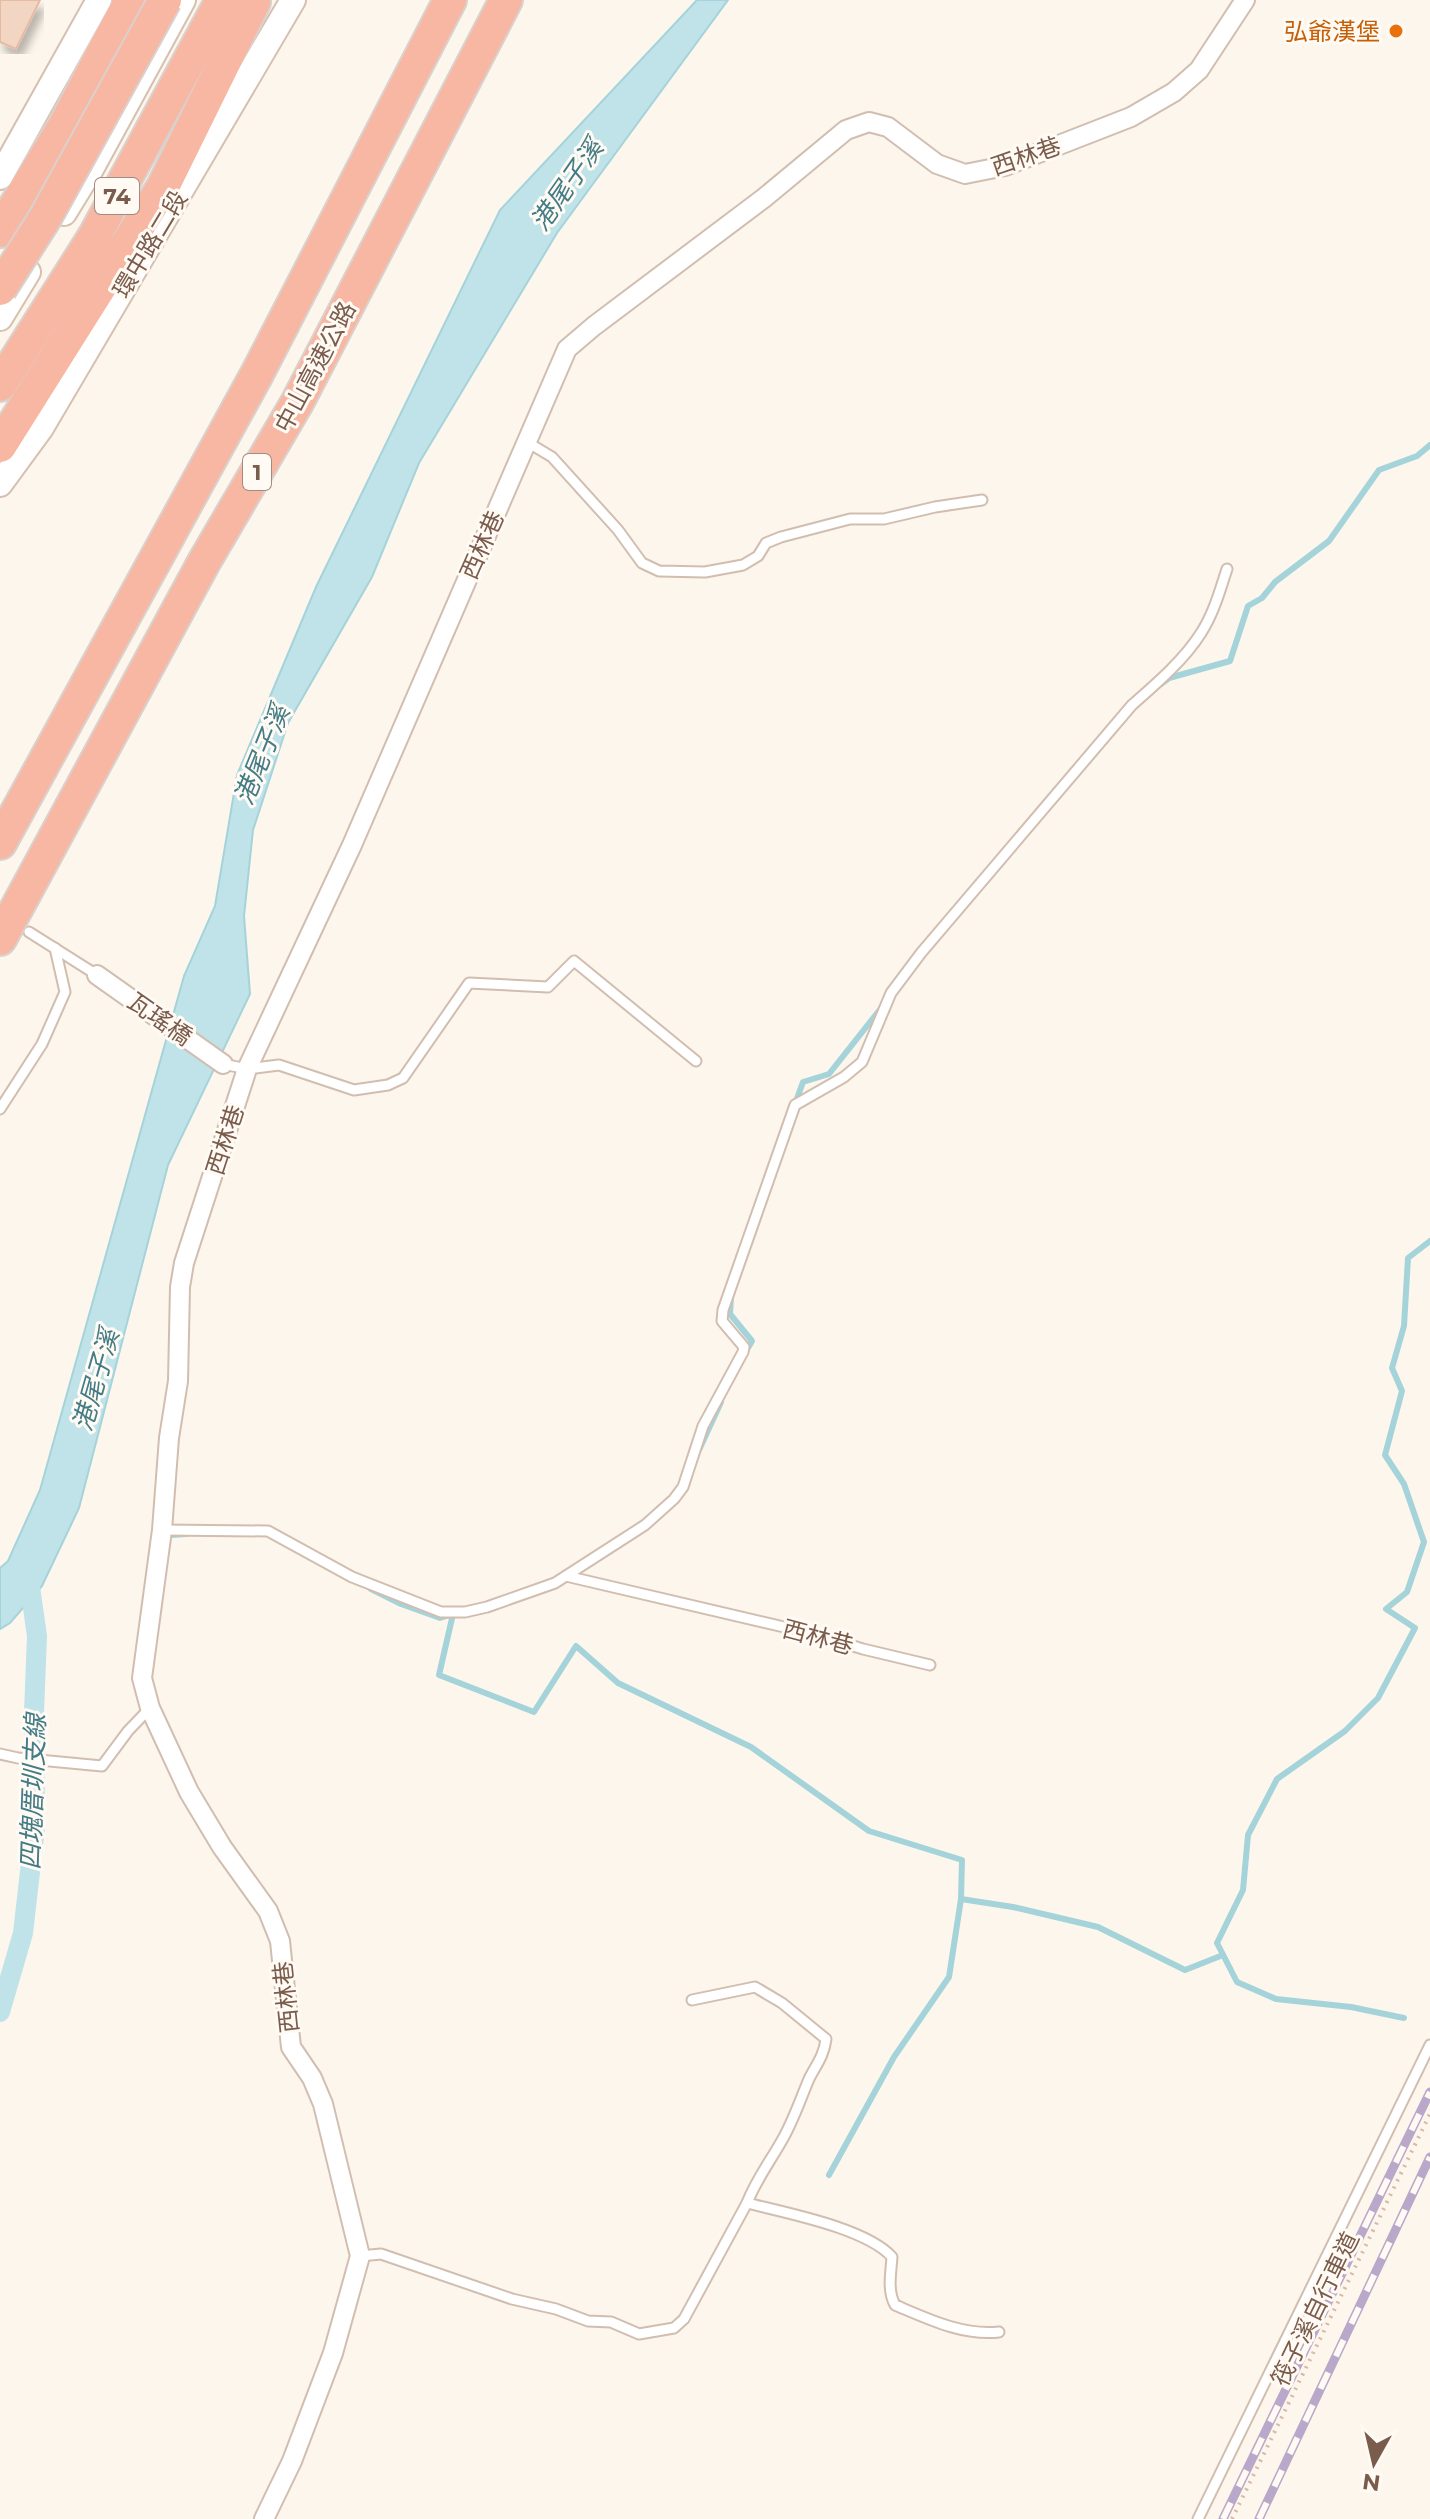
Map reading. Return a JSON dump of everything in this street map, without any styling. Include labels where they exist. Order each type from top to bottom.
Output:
[{"type":"highway","points":[[0,231],[65,125],[131,0]]},
{"type":"highway","name":"74","points":[[0,289],[45,218],[163,0]]},
{"type":"highway","name":"中山高速公路","points":[[0,843],[257,374],[450,0]]},
{"type":"highway","name":"中山高速公路","points":[[14,935],[204,562],[298,401],[506,0]]},
{"type":"highway","points":[[0,446],[163,187],[244,1]]},
{"type":"highway","name":"74","points":[[0,385],[244,1]]},
{"type":"street","points":[[0,177],[99,0]]},
{"type":"street","points":[[0,298],[163,0]]},
{"type":"street","points":[[0,318],[91,169],[183,0]]},
{"type":"street","name":"環中路二段","points":[[0,484],[41,428],[293,0]]},
{"type":"street","name":"西林巷","points":[[264,2519],[292,2461],[328,2367],[360,2256],[323,2104],[312,2078],[291,2047],[280,1941],[268,1911],[231,1860],[189,1792],[150,1708],[142,1678],[178,1381],[180,1287],[184,1263],[247,1069],[358,831],[567,349],[764,198],[846,130],[869,122],[888,127],[937,164],[965,174],[1005,166],[1131,117],[1174,92],[1199,70],[1245,0]]},
{"type":"street","name":"瓦瑤橋","points":[[97,975],[223,1064]]},
{"type":"lane","points":[[527,442],[552,457],[618,530],[642,563],[659,571],[705,572],[743,565],[758,556],[766,543],[781,537],[850,519],[884,519],[982,500]]},
{"type":"lane","points":[[162,1530],[268,1531],[352,1577],[441,1612],[465,1612],[555,1583],[645,1525],[683,1487],[703,1426],[743,1352],[744,1347],[722,1321],[723,1310],[795,1105],[844,1077],[862,1062],[891,993],[921,953],[1132,705],[1162,679],[1201,633],[1217,600],[1227,569]]},
{"type":"lane","points":[[14,935],[55,948],[97,975]]},
{"type":"lane","points":[[0,1109],[42,1044],[65,992],[55,948]]},
{"type":"lane","points":[[223,1064],[247,1069],[279,1065],[354,1090],[388,1085],[403,1078],[469,983],[548,987],[574,961],[696,1061]]},
{"type":"lane","name":"西林巷","points":[[566,1576],[814,1634],[930,1665]]},
{"type":"lane","points":[[0,1754],[102,1766],[150,1708]]},
{"type":"lane","points":[[360,2256],[381,2254],[512,2299],[579,2318],[611,2322],[639,2334],[674,2328],[684,2319],[755,2183],[782,2141],[806,2092],[808,2081],[822,2058],[826,2039],[782,2003],[755,1987],[692,2000]]},
{"type":"lane","points":[[1198,2519],[1430,2045]]},
{"type":"lane","points":[[747,2203],[830,2225],[853,2233],[888,2252],[892,2257],[890,2296],[895,2305],[969,2332],[999,2332]]},
{"type":"path","name":"筏子溪自行車道","points":[[1232,2519],[1430,2114]]},
{"type":"water","name":"港尾子溪","points":[[697,0],[728,0],[557,233],[419,463],[372,577],[288,723],[253,830],[244,916],[250,994],[168,1165],[79,1508],[42,1586],[10,1623],[0,1629],[0,1568],[8,1561],[40,1490],[184,976],[215,906],[237,775],[316,587],[500,210]]},
{"type":"building","points":[[0,0],[40,0],[16,49],[0,42]]},
{"type":"waterway","points":[[1161,684],[1169,678],[1230,661],[1248,606],[1262,598],[1275,582],[1329,541],[1379,470],[1417,456],[1430,445]]},
{"type":"waterway","points":[[795,1104],[803,1082],[829,1074],[882,1007]]},
{"type":"waterway","points":[[1404,2018],[1351,2007],[1276,1999],[1237,1982],[1217,1943],[1243,1890],[1248,1835],[1277,1779],[1345,1731],[1378,1698],[1415,1628],[1386,1609],[1407,1592],[1424,1542],[1404,1484],[1385,1455],[1402,1391],[1392,1368],[1404,1326],[1408,1258],[1430,1241]]},
{"type":"waterway","points":[[731,1297],[730,1314],[752,1341],[745,1353]]},
{"type":"waterway","points":[[699,1450],[721,1402]]},
{"type":"waterway","points":[[171,1535],[186,1534]]},
{"type":"waterway","name":"四塊厝圳支線","points":[[0,2012],[23,1933],[35,1828],[37,1636],[28,1573]]},
{"type":"waterway","points":[[371,1589],[440,1618],[453,1614]]},
{"type":"waterway","points":[[453,1614],[439,1675],[534,1712],[576,1646],[618,1683],[751,1747],[869,1831],[962,1860],[961,1899],[949,1977],[894,2057],[829,2175]]},
{"type":"waterway","points":[[961,1899],[1013,1907],[1098,1927],[1185,1970],[1223,1955]]},
{"type":"railway","points":[[1223,2519],[1430,2092]]},
{"type":"railway","points":[[1259,2519],[1430,2157]]},
{"type":"place","name":"弘爺漢堡","points":[[1396,31]]}]
